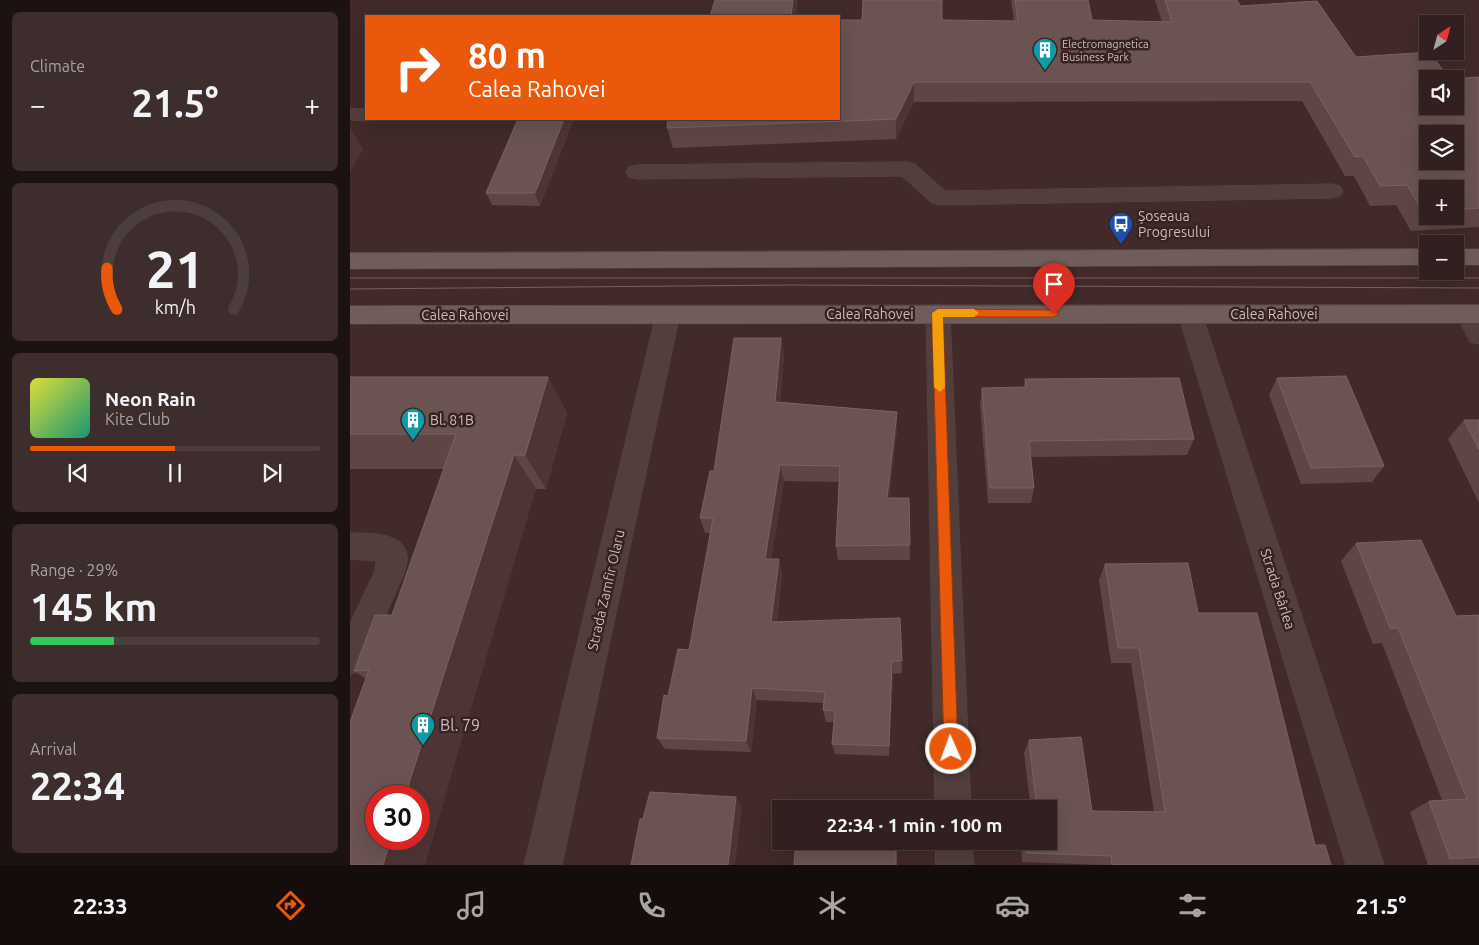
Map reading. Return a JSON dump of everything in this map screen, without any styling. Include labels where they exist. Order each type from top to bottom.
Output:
[{"type":"main road","points":[[350,261],[1419,257]]},
{"type":"main road","points":[[1464,257],[1479,257]]},
{"type":"main road","name":"Calea Rahovei","points":[[350,315],[1190,314],[1475,321]]},
{"type":"street","points":[[350,114],[365,115]]},
{"type":"street","points":[[637,172],[907,169],[940,198],[1332,191]]},
{"type":"street","points":[[938,313],[953,800]]},
{"type":"street","name":"Strada Zamfir Olaru","points":[[543,865],[668,314]]},
{"type":"street","name":"Strada Bârlea","points":[[1190,314],[1366,865]]},
{"type":"street","points":[[350,546],[378,546],[392,555],[390,571],[350,659]]},
{"type":"street","points":[[954,850],[954,865]]},
{"type":"building","points":[[715,0],[793,0],[791,15],[710,15]]},
{"type":"building","points":[[863,0],[942,0],[942,20],[1018,21],[1015,0],[1088,0],[1092,20],[1172,22],[1165,0],[1237,0],[1240,6],[1317,1],[1356,57],[1419,53],[1419,60],[1435,60],[1443,70],[1419,70],[1419,115],[1464,115],[1464,78],[1479,77],[1479,208],[1464,209],[1464,180],[1419,180],[1419,205],[1407,185],[1380,186],[1363,156],[1355,157],[1310,82],[914,82],[896,119],[667,128],[668,120],[840,120],[840,20],[862,20]]},
{"type":"building","points":[[518,120],[564,120],[535,193],[486,193]]},
{"type":"building","points":[[734,338],[781,338],[775,402],[897,412],[887,498],[909,498],[910,545],[836,546],[840,466],[780,465],[765,559],[779,559],[771,622],[900,618],[902,661],[892,661],[889,746],[832,744],[835,711],[823,710],[825,692],[752,688],[746,741],[657,738],[664,695],[668,696],[678,649],[689,650],[713,518],[700,518],[710,471],[714,471]]},
{"type":"building","points":[[1346,376],[1384,466],[1311,468],[1277,378]]},
{"type":"building","points":[[350,377],[548,377],[525,455],[514,455],[409,785],[365,785],[365,850],[388,850],[383,865],[350,865],[350,722],[369,670],[354,671],[375,615],[392,615],[456,434],[350,434]]},
{"type":"building","points":[[1179,378],[1194,439],[1029,441],[1034,488],[990,488],[982,388],[1026,387],[1025,379]]},
{"type":"building","points":[[1464,420],[1479,420],[1479,449]]},
{"type":"building","points":[[1421,540],[1456,616],[1479,615],[1479,857],[1450,859],[1429,801],[1467,799],[1398,628],[1390,628],[1356,543]]},
{"type":"building","points":[[1188,563],[1198,613],[1257,613],[1315,845],[1325,845],[1331,865],[1112,865],[1111,856],[1026,853],[1026,850],[1057,850],[1057,800],[1036,800],[1029,740],[1081,737],[1092,811],[1165,812],[1139,648],[1118,648],[1105,564]]},
{"type":"building","points":[[650,792],[736,797],[728,865],[631,865],[640,819],[643,819]]},
{"type":"building","points":[[795,850],[896,850],[896,865],[794,865]]},
{"type":"tram line","points":[[350,278],[1479,278]]},
{"type":"tram line","points":[[350,289],[792,285],[1479,288]]},
{"type":"slow traffic","points":[[940,387],[938,313],[974,313]]},
{"type":"place","name":"Electromagnetica Business Park","points":[[1045,71]]},
{"type":"place","name":"Șoseaua Progresului","points":[[1121,245]]},
{"type":"place","name":"Bl. 81B","points":[[413,441]]},
{"type":"place","name":"Bl. 79","points":[[423,746]]},
{"type":"route","points":[[951,749],[938,313],[1054,314]]}]
